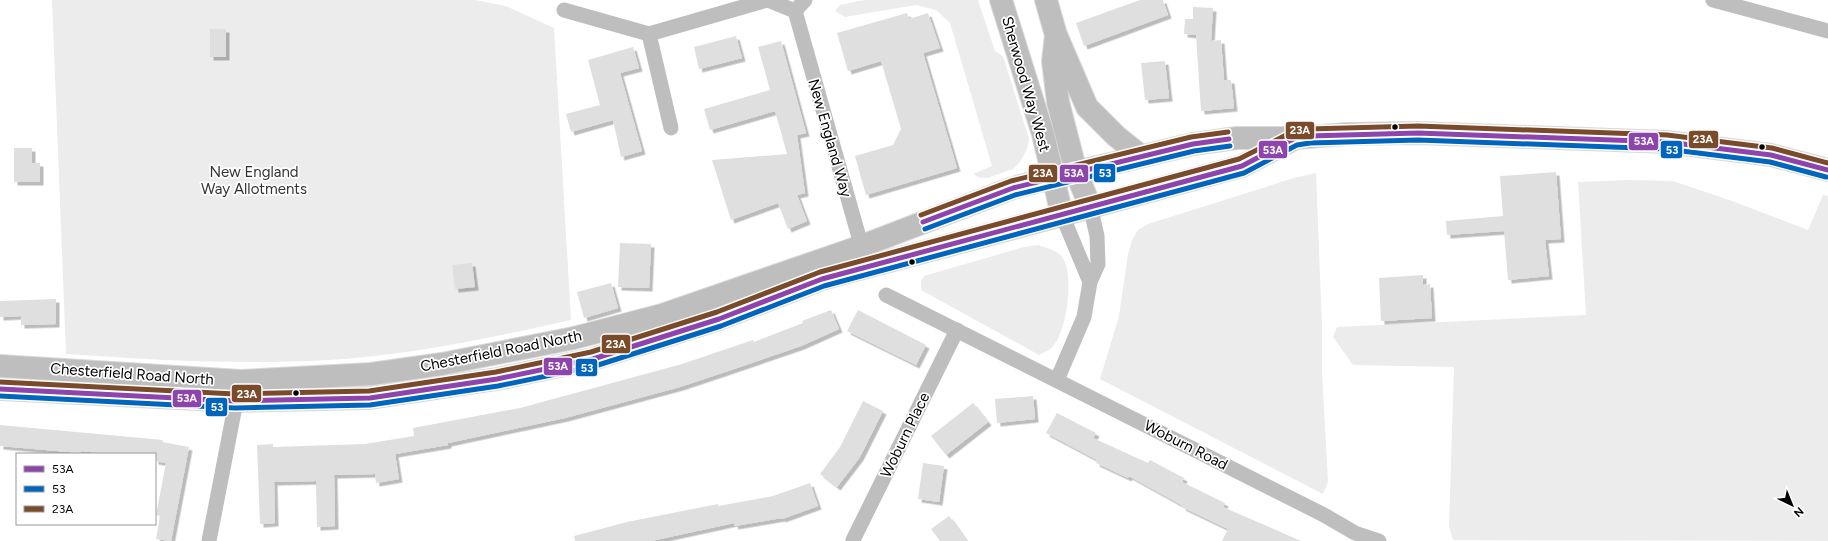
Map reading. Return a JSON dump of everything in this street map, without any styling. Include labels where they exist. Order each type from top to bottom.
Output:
[{"type":"main road","name":"Sherwood Way West","points":[[1001,0],[1043,134],[1052,178],[1062,215]]},
{"type":"main road","name":"Sherwood Way West","points":[[1046,0],[1056,35],[1053,61],[1058,102],[1076,172],[1090,206]]},
{"type":"main road","points":[[1056,35],[1087,107],[1116,136],[1141,156]]},
{"type":"main road","points":[[1295,138],[1348,134],[1418,133],[1667,142],[1771,155],[1828,170]]},
{"type":"main road","name":"Chesterfield Road North","points":[[0,389],[238,391],[370,398],[497,379],[593,359],[712,322],[822,279],[864,256],[1007,190],[1193,144],[1237,138],[1295,138]]},
{"type":"main road","name":"Chesterfield Road North","points":[[864,256],[1062,215],[1090,206],[1242,166],[1295,138]]},
{"type":"main road","name":"Chesterfield Road North","points":[[0,366],[238,391]]},
{"type":"street","name":"New England Way","points":[[649,34],[768,0],[800,5],[864,256]]},
{"type":"street","points":[[1713,0],[1828,31]]},
{"type":"street","points":[[564,10],[649,34],[672,128]]},
{"type":"street","points":[[1057,380],[1084,317],[1090,282],[1098,264],[1097,236],[1090,206]]},
{"type":"street","points":[[1062,215],[1090,282]]},
{"type":"street","name":"Woburn Road","points":[[886,295],[1310,508],[1355,533],[1379,541]]},
{"type":"street","name":"Woburn Place","points":[[849,541],[957,330]]},
{"type":"street","points":[[209,541],[238,391]]},
{"type":"green space","name":"New England Way Allotments","points":[[52,0],[475,0],[506,6],[554,28],[571,320],[451,345],[360,358],[230,362],[66,354]]},
{"type":"green space","points":[[864,0],[978,0],[995,51],[1003,56],[1029,139],[1027,149],[1020,162],[1013,169],[987,178],[980,178],[973,174],[992,166],[950,23],[936,10],[916,5],[845,17],[835,11],[840,5]]},
{"type":"green space","points":[[1316,173],[1322,326],[1322,372],[1328,482],[1323,494],[1100,379],[1119,316],[1128,254],[1132,240],[1138,230],[1148,224],[1294,178]]},
{"type":"green space","points":[[1628,180],[1673,181],[1732,201],[1808,230],[1823,195],[1828,196],[1828,541],[1453,540],[1449,526],[1454,367],[1353,365],[1333,337],[1337,327],[1586,315],[1578,182]]},
{"type":"green space","points":[[1038,245],[1055,251],[1061,255],[1066,266],[1068,277],[1068,302],[1059,337],[1051,348],[1039,355],[921,290],[921,281],[924,276],[1024,247]]},
{"type":"building","points":[[1140,0],[1163,0],[1168,15],[1084,46],[1076,23]]},
{"type":"building","points":[[1193,7],[1213,8],[1211,41],[1221,40],[1224,80],[1231,80],[1234,108],[1201,111],[1196,35],[1184,34],[1185,19],[1193,19]]},
{"type":"building","points":[[907,13],[909,19],[928,13],[940,48],[923,53],[957,168],[866,195],[855,156],[893,145],[901,129],[881,61],[848,71],[837,33]]},
{"type":"building","points":[[210,29],[226,29],[226,57],[210,57]]},
{"type":"building","points":[[736,36],[742,58],[699,69],[694,47]]},
{"type":"building","points":[[781,41],[806,133],[797,135],[805,193],[797,195],[807,221],[788,229],[778,203],[731,220],[712,160],[787,154],[775,111],[710,130],[704,109],[770,90],[758,47]]},
{"type":"building","points":[[633,47],[639,68],[620,73],[642,151],[621,157],[613,120],[571,132],[566,114],[600,105],[588,60]]},
{"type":"building","points":[[1165,61],[1169,98],[1145,100],[1141,63]]},
{"type":"building","points":[[14,148],[32,148],[32,163],[40,163],[40,182],[14,182]]},
{"type":"building","points":[[1556,172],[1561,239],[1545,240],[1549,276],[1508,280],[1504,231],[1447,235],[1446,221],[1503,216],[1500,176]]},
{"type":"building","points":[[620,243],[651,244],[649,288],[618,287]]},
{"type":"building","points":[[472,263],[475,287],[455,289],[452,265]]},
{"type":"building","points":[[1423,275],[1423,285],[1430,284],[1432,318],[1381,321],[1379,278]]},
{"type":"building","points":[[611,283],[618,308],[584,318],[577,292]]},
{"type":"building","points":[[56,299],[56,324],[21,325],[21,316],[0,317],[0,301]]},
{"type":"building","points":[[831,310],[839,329],[801,346],[680,387],[565,418],[448,443],[448,445],[395,454],[399,479],[376,483],[375,474],[334,475],[335,526],[317,527],[316,481],[274,482],[275,523],[260,524],[257,445],[273,444],[273,447],[365,444],[414,436],[413,428],[520,408],[682,364],[753,340],[754,342],[803,323],[802,321]]},
{"type":"building","points":[[858,310],[926,345],[916,365],[847,331]]},
{"type":"building","points":[[1033,396],[1035,419],[997,423],[995,399]]},
{"type":"building","points":[[863,401],[883,411],[860,457],[837,487],[820,474],[840,447]]},
{"type":"building","points":[[973,403],[988,422],[946,455],[931,436]]},
{"type":"building","points":[[1057,413],[1096,433],[1093,438],[1148,463],[1150,460],[1184,478],[1182,482],[1225,503],[1223,507],[1301,541],[1222,541],[1228,529],[1182,507],[1183,506],[1129,476],[1128,478],[1096,463],[1097,460],[1046,433]]},
{"type":"building","points":[[0,425],[163,440],[162,442],[189,447],[171,541],[156,539],[160,516],[156,515],[166,463],[156,461],[156,453],[100,453],[81,451],[80,453],[0,446]]},
{"type":"building","points":[[923,463],[944,466],[939,502],[918,499]]},
{"type":"building","points":[[810,483],[818,506],[782,519],[735,526],[734,523],[651,541],[575,541],[574,536],[627,522],[718,504],[718,506],[773,496]]},
{"type":"building","points":[[949,516],[967,541],[940,541],[931,529]]},
{"type":"transit line","name":"23A","points":[[0,382],[235,394],[369,391],[496,372],[591,352],[717,312],[820,272],[1239,159],[1292,132],[1308,129],[1418,126],[1667,135],[1772,148],[1828,163]]},
{"type":"transit line","name":"23A","points":[[921,215],[1011,181],[1191,137],[1228,132]]},
{"type":"transit line","name":"53A","points":[[0,389],[235,401],[370,398],[497,379],[593,359],[719,319],[822,279],[1242,166],[1295,138],[1309,136],[1418,133],[1667,142],[1771,155],[1828,170]]},
{"type":"transit line","name":"53A","points":[[923,222],[1013,188],[1193,144],[1229,139]]},
{"type":"transit line","name":"53","points":[[0,396],[235,408],[370,405],[498,386],[595,366],[721,326],[824,286],[1244,173],[1297,145],[1310,143],[1418,140],[1666,149],[1770,162],[1826,177]]},
{"type":"transit line","name":"53","points":[[925,229],[1015,195],[1194,151],[1230,146]]}]
